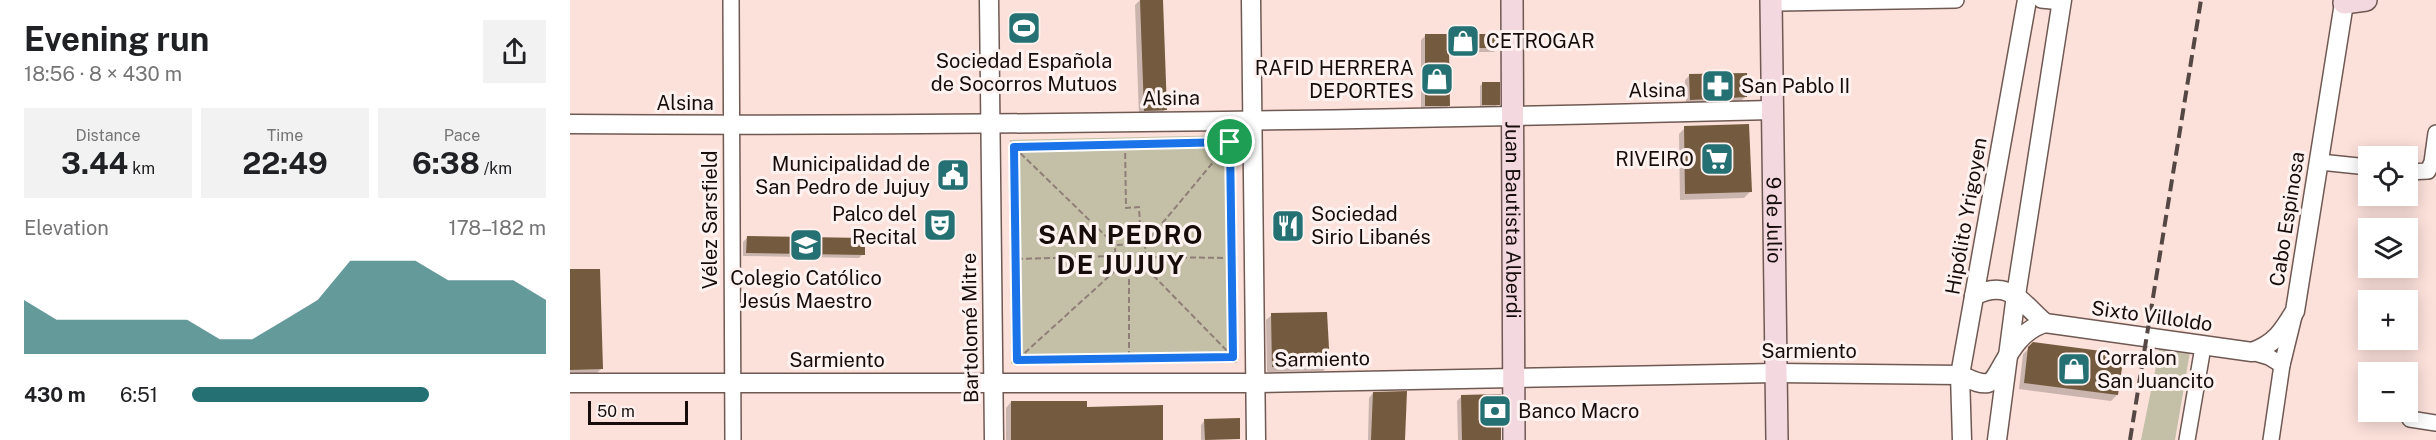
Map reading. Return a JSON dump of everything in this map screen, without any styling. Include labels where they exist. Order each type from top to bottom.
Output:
[{"type":"main road","name":"Juan Bautista Alberdi","points":[[1512,0],[1514,440]]},
{"type":"main road","points":[[2345,2],[2366,0]]},
{"type":"main road","name":"9 de Julio","points":[[1771,2],[1777,440]]},
{"type":"street","name":"Vélez Sarsfield","points":[[731,0],[733,440]]},
{"type":"street","name":"Bartolomé Mitre","points":[[989,0],[994,440]]},
{"type":"street","points":[[1251,0],[1256,440]]},
{"type":"street","points":[[1771,2],[1956,0]]},
{"type":"street","name":"Hipólito Yrigoyen","points":[[1962,440],[1960,375],[2027,0]]},
{"type":"street","points":[[1996,440],[2062,1],[2041,0]]},
{"type":"street","name":"Cabo Espinosa","points":[[2271,440],[2282,365],[2295,311],[2345,2]]},
{"type":"street","name":"Alsina","points":[[570,124],[990,123],[1772,110]]},
{"type":"street","points":[[2418,172],[2428,171],[2432,162],[2436,134]]},
{"type":"street","points":[[2320,162],[2358,166]]},
{"type":"street","points":[[1974,296],[1994,289],[2006,290],[2016,295],[2045,323]]},
{"type":"street","points":[[2252,352],[2269,346],[2280,337],[2295,311]]},
{"type":"street","name":"Sarmiento","points":[[570,383],[1255,383],[1776,373],[1960,375],[1981,383],[1988,383],[1995,379],[2008,352],[2031,328],[2045,323]]},
{"type":"street","name":"Sixto Villoldo","points":[[2045,323],[2203,347],[2252,352]]},
{"type":"street","points":[[2187,440],[2203,347]]},
{"type":"street","points":[[2252,352],[2269,357],[2282,365]]},
{"type":"street","points":[[2418,420],[2436,423]]},
{"type":"path","points":[[1014,147],[1230,142]]},
{"type":"path","points":[[1230,142],[1145,244],[1145,257],[1146,269],[1233,357]]},
{"type":"path","points":[[1230,142],[1233,357]]},
{"type":"path","points":[[1125,144],[1126,208],[1139,207],[1141,244]]},
{"type":"path","points":[[1014,147],[1115,245],[1116,270]]},
{"type":"path","points":[[1014,147],[1017,360]]},
{"type":"path","points":[[1115,245],[1145,244]]},
{"type":"path","points":[[1016,259],[1116,256]]},
{"type":"path","points":[[1145,257],[1232,258]]},
{"type":"path","points":[[1017,360],[1116,270],[1146,269]]},
{"type":"path","points":[[1129,270],[1130,358]]},
{"type":"path","points":[[1017,360],[1233,357]]},
{"type":"shaded area","points":[[1235,135],[1237,363],[1011,364],[1010,140]]},
{"type":"shaded area","points":[[2160,346],[2190,352],[2175,440],[2141,440]]},
{"type":"building","points":[[1140,0],[1163,0],[1167,110],[1144,111]]},
{"type":"building","points":[[1425,34],[1499,34],[1499,48],[1449,48],[1450,106],[1425,106]]},
{"type":"building","name":"San Pablo II","points":[[1747,73],[1747,97],[1690,100],[1689,74]]},
{"type":"building","points":[[1482,82],[1500,82],[1500,105],[1482,105]]},
{"type":"building","name":"RIVEIRO","points":[[1749,124],[1752,192],[1685,194],[1684,126]]},
{"type":"building","name":"Colegio Católico Jesús Maestro","points":[[747,236],[865,238],[865,255],[746,253]]},
{"type":"building","points":[[570,269],[600,269],[603,369],[570,370]]},
{"type":"building","points":[[1327,312],[1330,366],[1272,367],[1271,313]]},
{"type":"building","name":"Corralon San Juancito","points":[[2033,342],[2124,354],[2118,395],[2024,383],[2028,347]]},
{"type":"building","points":[[1407,391],[1405,440],[1371,440],[1373,392]]},
{"type":"building","points":[[1501,394],[1501,440],[1462,440],[1461,395]]},
{"type":"building","points":[[1011,401],[1087,401],[1087,407],[1163,405],[1163,440],[1011,440]]},
{"type":"building","points":[[1240,418],[1240,439],[1205,440],[1204,419]]},
{"type":"railway","points":[[2130,440],[2201,0]]},
{"type":"place","name":"Sociedad Española de Socorros Mutuos","points":[[1024,28]]},
{"type":"place","name":"CETROGAR","points":[[1463,41]]},
{"type":"place","name":"RAFID HERRERA DEPORTES","points":[[1437,79]]},
{"type":"place","name":"San Pablo II","points":[[1718,86]]},
{"type":"place","name":"RIVEIRO","points":[[1717,159]]},
{"type":"place","name":"Municipalidad de San Pedro de Jujuy","points":[[953,175]]},
{"type":"place","name":"Palco del Recital","points":[[940,225]]},
{"type":"place","name":"Sociedad Sirio Libanés","points":[[1288,226]]},
{"type":"place","name":"Colegio Católico Jesús Maestro","points":[[806,245]]},
{"type":"place","name":"Corralon San Juancito","points":[[2074,369]]},
{"type":"place","name":"Banco Macro","points":[[1495,411]]},
{"type":"district","name":"SAN PEDRO DE JUJUY","points":[[1121,250]]},
{"type":"route","points":[[1230,142],[1233,357],[1017,360],[1014,147],[1230,142]]}]
